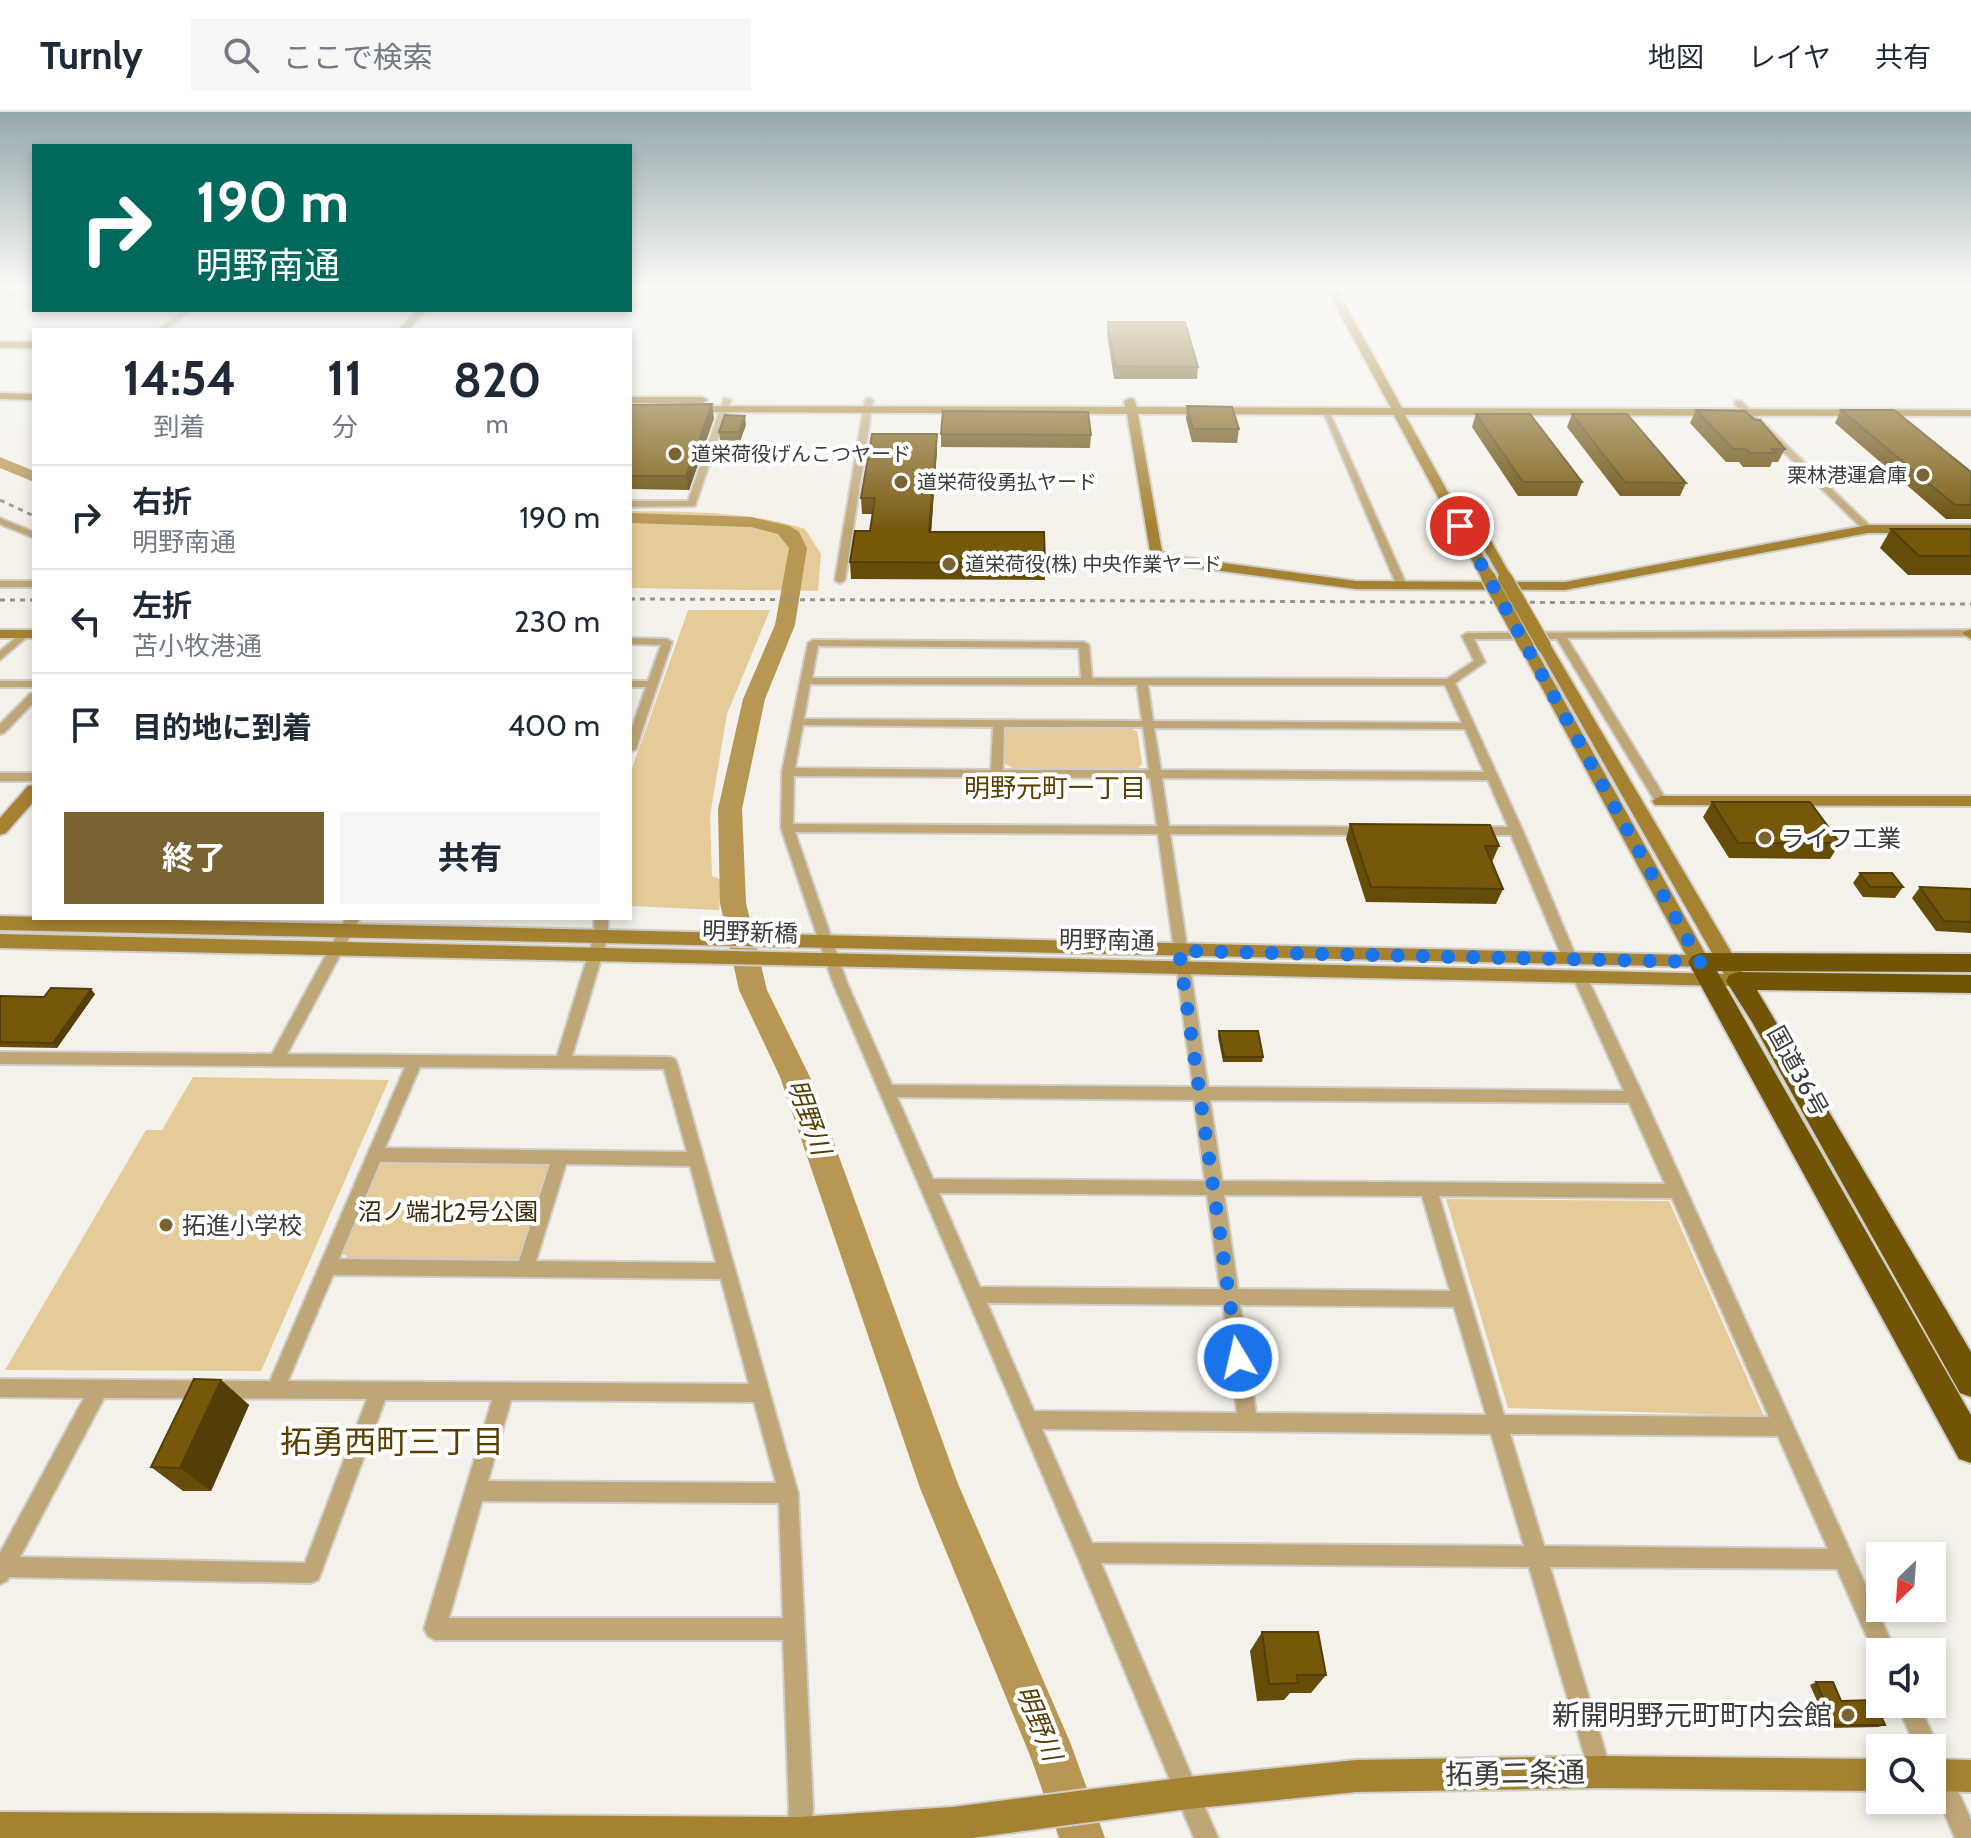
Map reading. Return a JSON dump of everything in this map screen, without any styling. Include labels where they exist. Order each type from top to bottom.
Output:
[{"type":"highway","points":[[1719,972],[1971,963]]},
{"type":"highway","points":[[1719,972],[1971,984]]},
{"type":"highway","name":"国道36号","points":[[1719,972],[1761,1015],[1971,1382]]},
{"type":"highway","name":"国道36号","points":[[1719,972],[1971,1447]]},
{"type":"street","points":[[1377,369],[1505,578],[1535,647],[1719,972]]},
{"type":"street","points":[[0,396],[32,397]]},
{"type":"street","points":[[632,400],[725,404],[1971,413]]},
{"type":"street","points":[[1738,403],[1868,529]]},
{"type":"street","points":[[1131,406],[1325,411],[1738,403],[1971,403]]},
{"type":"street","points":[[632,409],[725,404]]},
{"type":"street","points":[[632,504],[692,504],[725,404]]},
{"type":"street","points":[[840,580],[868,405]]},
{"type":"street","points":[[0,406],[32,406]]},
{"type":"street","points":[[1131,406],[1156,554],[1177,561],[1271,576],[1356,585],[1565,586],[1603,582],[1868,529],[1971,529]]},
{"type":"street","points":[[1400,408],[1488,577],[1535,647],[1719,972]]},
{"type":"street","points":[[1325,411],[1402,586]]},
{"type":"street","points":[[0,521],[32,534]]},
{"type":"street","points":[[0,584],[32,584]]},
{"type":"street","points":[[0,634],[29,634]]},
{"type":"street","points":[[0,657],[29,634]]},
{"type":"street","points":[[804,681],[1449,682],[1480,662],[1467,636],[1970,634]]},
{"type":"street","points":[[1560,635],[1661,801],[1971,801]]},
{"type":"street","points":[[632,641],[667,642],[633,730]]},
{"type":"street","points":[[1087,681],[1084,645],[813,643],[788,772],[787,828],[829,952],[926,1186],[1206,1838]]},
{"type":"street","points":[[1142,681],[1248,1421]]},
{"type":"street","points":[[1449,682],[1879,1638]]},
{"type":"street","points":[[0,684],[32,684]]},
{"type":"street","points":[[632,684],[652,684]]},
{"type":"street","points":[[0,731],[32,698]]},
{"type":"street","points":[[796,722],[1470,726]]},
{"type":"street","points":[[997,773],[999,723]]},
{"type":"street","points":[[788,772],[1492,776]]},
{"type":"street","points":[[0,777],[32,777]]},
{"type":"street","points":[[0,829],[32,792]]},
{"type":"street","points":[[787,828],[1374,831]]},
{"type":"street","points":[[1453,831],[1517,831]]},
{"type":"street","points":[[0,923],[350,924],[599,936]]},
{"type":"street","points":[[277,1059],[350,924]]},
{"type":"street","points":[[0,941],[336,949],[599,936]]},
{"type":"street","points":[[563,1061],[599,936]]},
{"type":"street","name":"明野新橋","points":[[599,936],[686,947],[806,951]]},
{"type":"street","name":"明野南通","points":[[806,951],[1719,972]]},
{"type":"street","points":[[0,1058],[670,1063],[788,1493],[795,1629],[799,1836],[0,1829]]},
{"type":"street","points":[[275,1390],[415,1060]]},
{"type":"street","points":[[887,1091],[1636,1097]]},
{"type":"street","points":[[375,1155],[697,1159]]},
{"type":"street","points":[[525,1269],[560,1159]]},
{"type":"street","points":[[926,1186],[1678,1191]]},
{"type":"street","points":[[1428,1188],[1495,1424],[1600,1772]]},
{"type":"street","points":[[327,1267],[726,1271]]},
{"type":"street","points":[[974,1295],[1462,1299]]},
{"type":"street","points":[[0,1388],[761,1393]]},
{"type":"street","points":[[99,1389],[1,1569],[311,1573],[379,1391]]},
{"type":"street","points":[[504,1391],[435,1629],[795,1629]]},
{"type":"street","points":[[1028,1420],[1785,1427]]},
{"type":"street","points":[[474,1491],[788,1493]]},
{"type":"street","points":[[1086,1553],[1844,1559]]},
{"type":"street","name":"拓勇二条通","points":[[799,1836],[968,1822],[1188,1793],[1356,1776],[1600,1772],[1866,1775]]},
{"type":"street","points":[[1946,1780],[1967,1838]]},
{"type":"green space","points":[[632,511],[740,516],[805,529],[821,554],[818,591],[632,588]]},
{"type":"green space","points":[[688,610],[770,610],[727,714],[710,816],[712,876],[722,880],[719,910],[632,906],[632,768]]},
{"type":"green space","points":[[1009,726],[1129,728],[1137,731],[1142,764],[1137,769],[1013,768],[1005,764],[1004,729]]},
{"type":"green space","name":"拓進小学校","points":[[193,1077],[389,1080],[261,1371],[5,1370],[146,1130],[162,1130]]},
{"type":"green space","name":"沼ノ端北2号公園","points":[[385,1161],[547,1163],[550,1168],[522,1256],[511,1262],[349,1258],[343,1254],[376,1169]]},
{"type":"green space","points":[[1446,1199],[1669,1201],[1764,1416],[1508,1408]]},
{"type":"building","points":[[712,404],[686,476],[632,476],[632,405]]},
{"type":"building","points":[[1187,406],[1232,407],[1239,429],[1193,429]]},
{"type":"building","points":[[1696,410],[1745,411],[1755,420],[1760,420],[1785,449],[1772,449],[1776,453],[1750,453],[1746,449],[1733,449]]},
{"type":"building","points":[[1841,410],[1894,410],[1971,472],[1971,505],[1955,505]]},
{"type":"building","points":[[943,411],[1088,412],[1091,435],[941,434]]},
{"type":"building","points":[[1476,414],[1530,414],[1582,482],[1523,482]]},
{"type":"building","points":[[1572,414],[1627,414],[1686,483],[1625,482]]},
{"type":"building","points":[[725,415],[745,416],[739,432],[719,432]]},
{"type":"building","points":[[872,434],[937,434],[929,532],[1044,532],[1045,563],[850,562],[855,531],[870,531],[875,498],[861,498]]},
{"type":"building","points":[[1891,529],[1971,529],[1971,556],[1919,556]]},
{"type":"building","points":[[1712,802],[1810,802],[1840,843],[1738,843]]},
{"type":"building","points":[[1350,824],[1490,825],[1499,846],[1485,846],[1503,889],[1371,887]]},
{"type":"building","points":[[1860,873],[1892,873],[1903,887],[1870,887]]},
{"type":"building","points":[[1920,887],[1971,889],[1971,922],[1944,921]]},
{"type":"building","points":[[51,988],[91,989],[53,1043],[0,1042],[0,996],[44,997]]},
{"type":"building","points":[[1219,1031],[1258,1031],[1263,1057],[1224,1057]]},
{"type":"building","points":[[194,1379],[221,1380],[180,1468],[151,1467]]},
{"type":"building","points":[[1262,1632],[1318,1632],[1326,1675],[1297,1675],[1298,1683],[1269,1684]]},
{"type":"building","name":"新開明野元町町内会館","points":[[1816,1682],[1833,1682],[1841,1701],[1866,1700],[1866,1718],[1882,1718],[1885,1725],[1835,1725]]},
{"type":"waterway","name":"明野川","points":[[0,462],[32,476]]},
{"type":"waterway","name":"明野川","points":[[632,518],[751,522],[784,530],[792,536],[798,548],[785,625],[754,699],[730,809],[733,903],[753,990],[795,1077],[940,1488],[1054,1758],[1082,1838]]},
{"type":"railway","points":[[0,500],[32,515]]},
{"type":"railway","points":[[632,599],[1971,604]]},
{"type":"railway","points":[[0,600],[32,600]]},
{"type":"place","name":"道栄荷役げんこつヤード","points":[[675,454]]},
{"type":"place","name":"栗林港運倉庫","points":[[1923,475]]},
{"type":"place","name":"道栄荷役勇払ヤード","points":[[901,482]]},
{"type":"place","name":"道栄荷役(株) 中央作業ヤード","points":[[949,564]]},
{"type":"place","name":"ライフ工業","points":[[1765,838]]},
{"type":"place","name":"拓進小学校","points":[[166,1225]]},
{"type":"place","name":"新開明野元町町内会館","points":[[1848,1715]]},
{"type":"district","name":"明野元町一丁目","points":[[1055,788]]},
{"type":"district","name":"拓勇西町三丁目","points":[[392,1441]]},
{"type":"route","points":[[1238,1358],[1179,951],[1700,962],[1460,526]]}]
